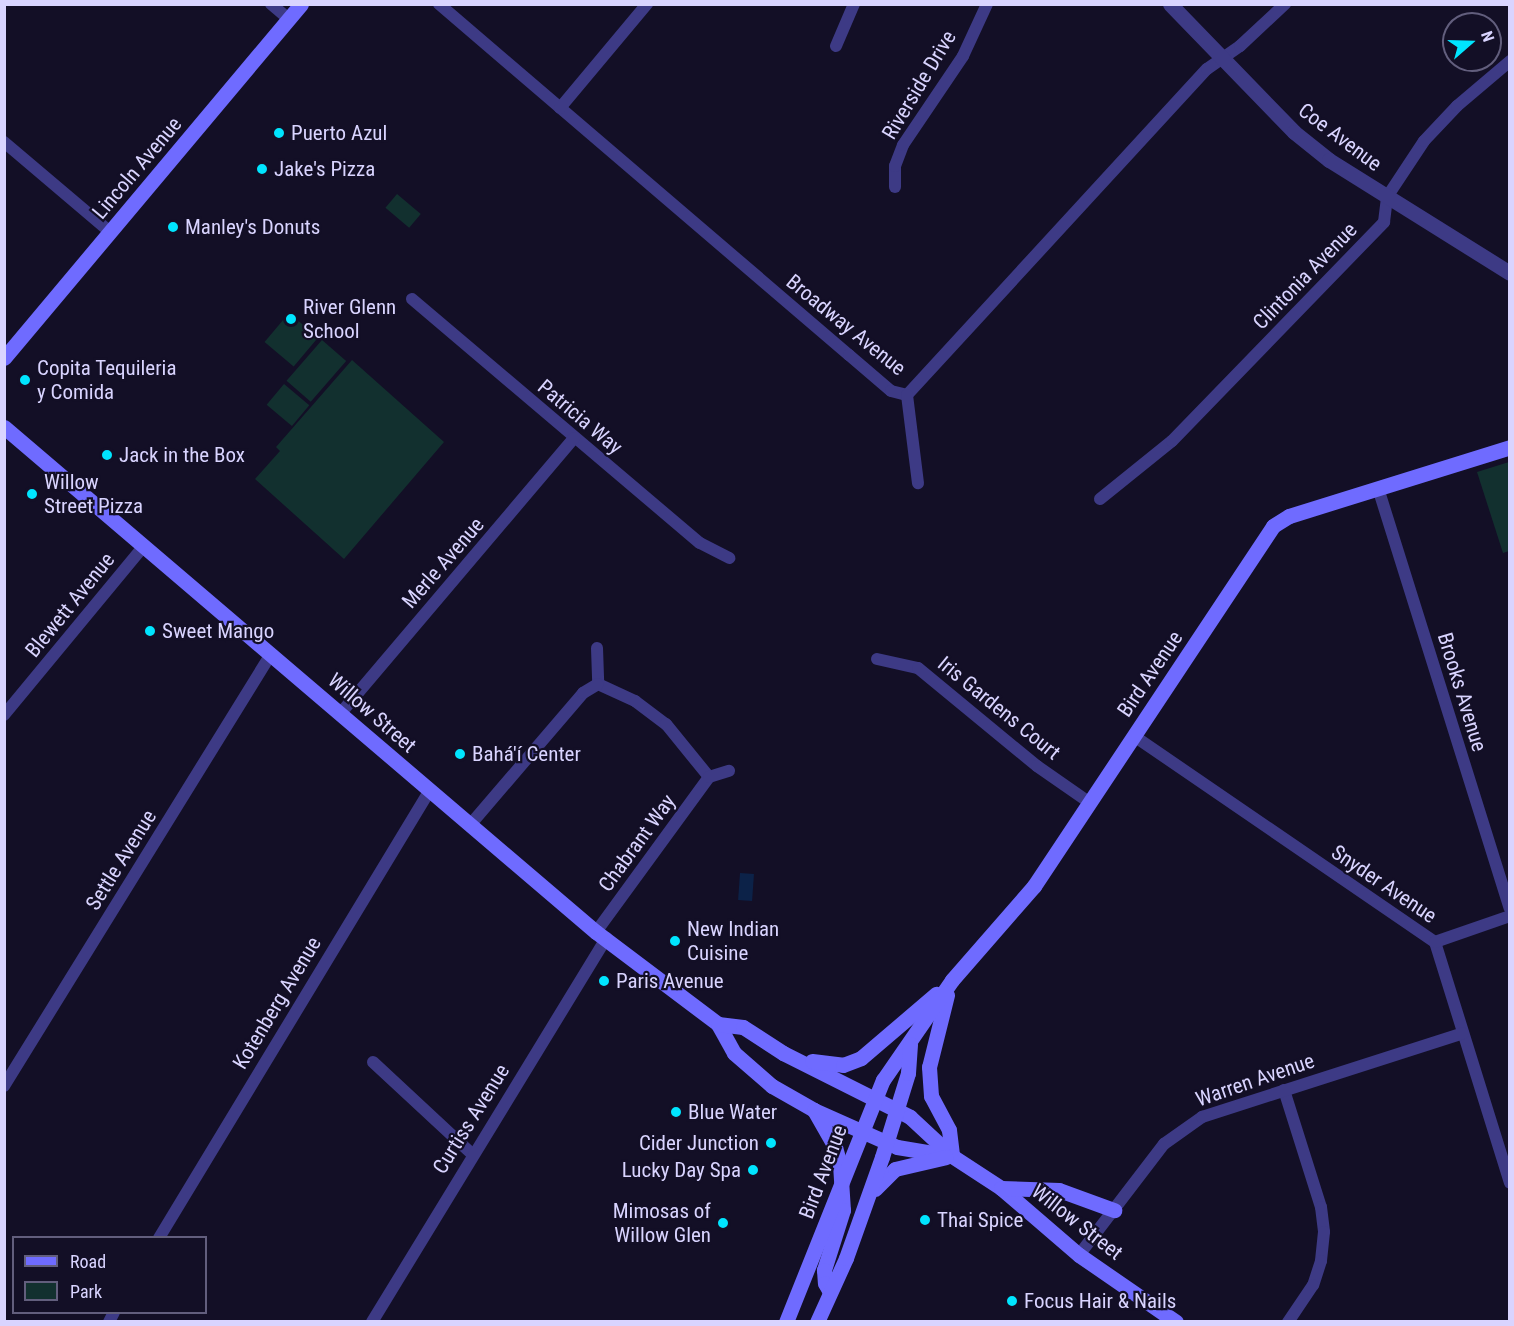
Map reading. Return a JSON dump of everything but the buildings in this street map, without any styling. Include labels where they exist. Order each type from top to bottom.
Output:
[{"type":"main road","name":"Lincoln Avenue","points":[[4,358],[301,4]]},
{"type":"main road","name":"Willow Street","points":[[4,427],[601,935],[718,1024],[734,1053],[772,1086],[814,1110],[897,1148],[952,1155]]},
{"type":"main road","name":"Bird Avenue","points":[[786,1322],[861,1130],[883,1080],[952,980],[1028,894],[1274,526],[1289,516],[1509,447]]},
{"type":"main road","points":[[783,1053],[833,1065],[854,1062],[870,1052],[952,980]]},
{"type":"main road","points":[[867,1201],[895,1168],[952,1155],[949,1130],[931,1096],[929,1067],[952,980]]},
{"type":"main road","name":"Willow Street","points":[[718,1024],[743,1027],[783,1053],[910,1117],[952,1155],[1001,1188],[1079,1255],[1176,1322]]},
{"type":"main road","points":[[817,1322],[867,1201],[887,1142],[909,1073],[910,1043]]},
{"type":"main road","points":[[814,1110],[835,1147],[843,1210],[824,1270],[825,1283],[830,1292]]},
{"type":"main road","points":[[1001,1188],[1059,1190],[1114,1210]]},
{"type":"street","points":[[271,4],[289,19]]},
{"type":"street","name":"Broadway Avenue","points":[[439,4],[891,391],[907,395],[1207,69],[1285,4]]},
{"type":"street","points":[[560,108],[647,4]]},
{"type":"street","points":[[836,46],[854,4]]},
{"type":"street","name":"Riverside Drive","points":[[895,187],[895,166],[903,146],[963,56],[987,4]]},
{"type":"street","name":"Coe Avenue","points":[[1170,4],[1294,132],[1329,160],[1509,273]]},
{"type":"street","name":"Clintonia Avenue","points":[[1100,499],[1172,441],[1384,222],[1387,198],[1424,141],[1509,61]]},
{"type":"street","points":[[4,142],[110,232]]},
{"type":"street","name":"Patricia Way","points":[[412,299],[700,543],[729,558]]},
{"type":"street","points":[[907,395],[918,483]]},
{"type":"street","name":"Merle Avenue","points":[[340,714],[574,438]]},
{"type":"street","name":"Brooks Avenue","points":[[1378,488],[1509,908]]},
{"type":"street","name":"Blewett Avenue","points":[[4,715],[143,547]]},
{"type":"street","points":[[597,648],[598,684]]},
{"type":"street","name":"Settle Avenue","points":[[4,1086],[271,654]]},
{"type":"street","name":"Iris Gardens Court","points":[[877,659],[918,668],[1037,766],[1090,803]]},
{"type":"street","points":[[598,684],[635,701],[666,724],[709,777],[729,771]]},
{"type":"street","points":[[470,825],[583,693],[598,684]]},
{"type":"street","name":"Snyder Avenue","points":[[1134,736],[1435,942],[1509,1183]]},
{"type":"street","name":"Chabrant Way","points":[[601,935],[709,777]]},
{"type":"street","name":"Kotenberg Avenue","points":[[160,1236],[430,790]]},
{"type":"street","points":[[1435,942],[1509,916]]},
{"type":"street","name":"Curtiss Avenue","points":[[372,1322],[601,935]]},
{"type":"street","name":"Warren Avenue","points":[[1079,1255],[1164,1144],[1208,1114],[1463,1033]]},
{"type":"street","points":[[373,1062],[472,1154]]},
{"type":"street","points":[[1284,1090],[1321,1207],[1324,1232],[1322,1261],[1313,1285],[1288,1322]]},
{"type":"green space","points":[[397,194],[421,214],[409,228],[385,208]]},
{"type":"green space","points":[[289,313],[318,337],[294,367],[265,342]]},
{"type":"green space","points":[[322,340],[346,361],[311,402],[287,381]]},
{"type":"green space","points":[[352,360],[444,442],[344,559],[255,479],[280,451],[276,447]]},
{"type":"green space","points":[[284,384],[309,405],[292,426],[267,405]]},
{"type":"green space","points":[[1509,462],[1509,551],[1503,553],[1477,472]]},
{"type":"water","points":[[740,873],[754,874],[752,901],[738,900]]},
{"type":"place","name":"Puerto Azul","points":[[279,133]]},
{"type":"place","name":"Jake's Pizza","points":[[262,169]]},
{"type":"place","name":"Manley's Donuts","points":[[173,227]]},
{"type":"place","name":"River Glenn School","points":[[291,319]]},
{"type":"place","name":"Copita Tequileria y Comida","points":[[25,380]]},
{"type":"place","name":"Jack in the Box","points":[[107,455]]},
{"type":"place","name":"Willow Street Pizza","points":[[32,494]]},
{"type":"place","name":"Sweet Mango","points":[[150,631]]},
{"type":"place","name":"Bahá'í Center","points":[[460,754]]},
{"type":"place","name":"New Indian Cuisine","points":[[675,941]]},
{"type":"place","name":"Paris Avenue","points":[[604,981]]},
{"type":"place","name":"Blue Water","points":[[676,1112]]},
{"type":"place","name":"Cider Junction","points":[[771,1143]]},
{"type":"place","name":"Lucky Day Spa","points":[[753,1170]]},
{"type":"place","name":"Thai Spice","points":[[925,1220]]},
{"type":"place","name":"Mimosas of Willow Glen","points":[[723,1223]]},
{"type":"place","name":"Focus Hair & Nails","points":[[1012,1301]]}]
